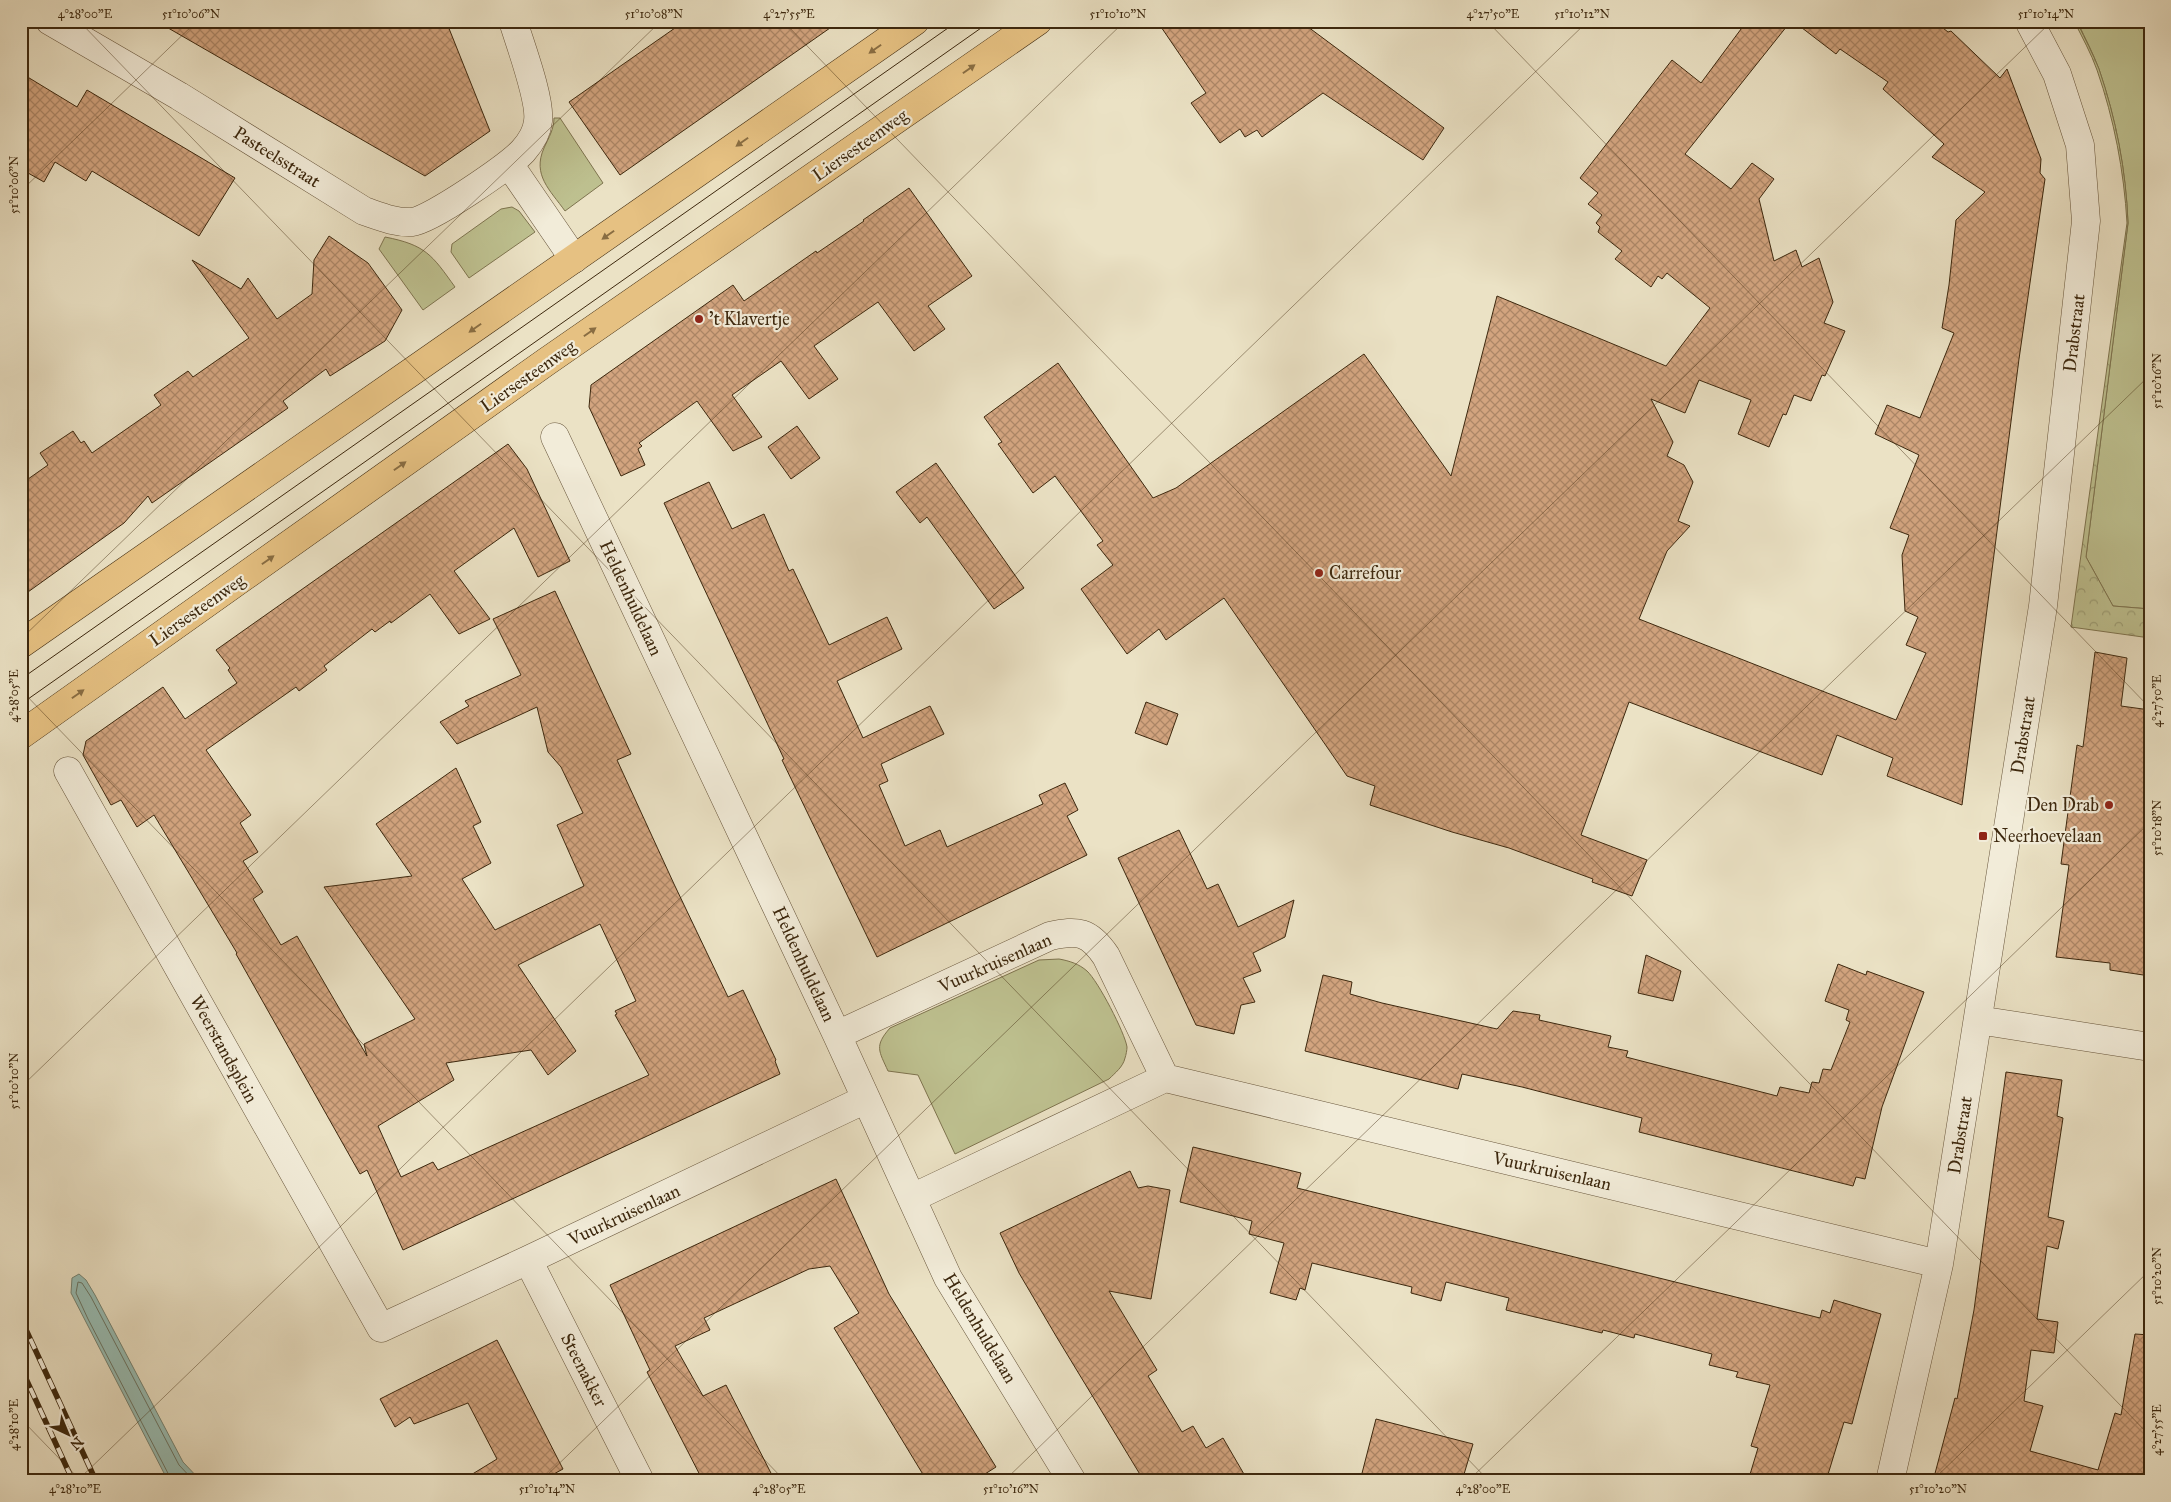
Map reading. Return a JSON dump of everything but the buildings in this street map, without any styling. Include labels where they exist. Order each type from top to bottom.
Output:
[{"type":"main road","points":[[21,644],[915,21]]},
{"type":"main road","name":"Liersesteenweg","points":[[21,735],[546,362],[1038,21]]},
{"type":"street","name":"Pasteelsstraat","points":[[50,21],[179,96],[364,211],[396,221],[412,222],[430,216],[509,164],[524,150],[535,135],[539,119],[537,103],[513,21]]},
{"type":"street","name":"Drabstraat","points":[[1890,1481],[1939,1264],[2043,606],[2086,221],[2080,145],[2056,74],[2029,21]]},
{"type":"street","points":[[509,164],[574,259]]},
{"type":"street","name":"Heldenhuldelaan","points":[[555,437],[837,1035],[948,1278],[1072,1481]]},
{"type":"street","name":"Weerstandsplein","points":[[68,771],[381,1328]]},
{"type":"street","name":"Vuurkruisenlaan","points":[[837,1035],[1050,936],[1070,932],[1085,934],[1097,942],[1106,956],[1165,1078],[1939,1264]]},
{"type":"street","points":[[1978,1020],[2150,1048]]},
{"type":"street","points":[[912,1198],[1165,1078]]},
{"type":"street","name":"Vuurkruisenlaan","points":[[381,1328],[866,1099]]},
{"type":"street","name":"Steenakker","points":[[528,1260],[640,1481]]},
{"type":"green space","points":[[2074,21],[2080,21],[2078,24],[2099,69],[2110,107],[2122,164],[2128,223],[2086,557],[2113,606],[2150,609],[2150,638],[2071,627],[2127,223],[2121,165],[2113,126],[2095,64]]},
{"type":"green space","points":[[2080,21],[2150,21],[2150,609],[2113,606],[2086,557],[2128,223],[2125,184],[2115,126],[2099,69],[2078,23]]},
{"type":"green space","points":[[554,118],[560,118],[603,183],[565,211],[544,182],[540,166]]},
{"type":"green space","points":[[512,207],[519,211],[535,232],[469,278],[451,252],[452,244],[501,209]]},
{"type":"green space","points":[[385,237],[410,244],[427,253],[434,259],[455,287],[423,310],[379,249]]},
{"type":"green space","points":[[1059,959],[1074,963],[1087,971],[1098,985],[1125,1040],[1127,1050],[1122,1064],[1109,1079],[955,1154],[918,1075],[888,1071],[880,1053],[880,1044],[885,1034],[890,1028],[1039,960]]},
{"type":"water","points":[[79,1274],[86,1280],[95,1295],[183,1462],[201,1481],[169,1481],[166,1477],[71,1293],[72,1278]]},
{"type":"tram line","points":[[21,679],[958,21]]},
{"type":"tram line","points":[[21,704],[991,21]]},
{"type":"railway","points":[[21,1319],[96,1481]]},
{"type":"railway","points":[[21,1368],[73,1481]]},
{"type":"place","name":"'t Klavertje","points":[[699,319]]},
{"type":"place","name":"Carrefour","points":[[1319,573]]},
{"type":"place","name":"Den Drab","points":[[2109,805]]},
{"type":"place","name":"Neerhoevelaan","points":[[1983,836]]}]
